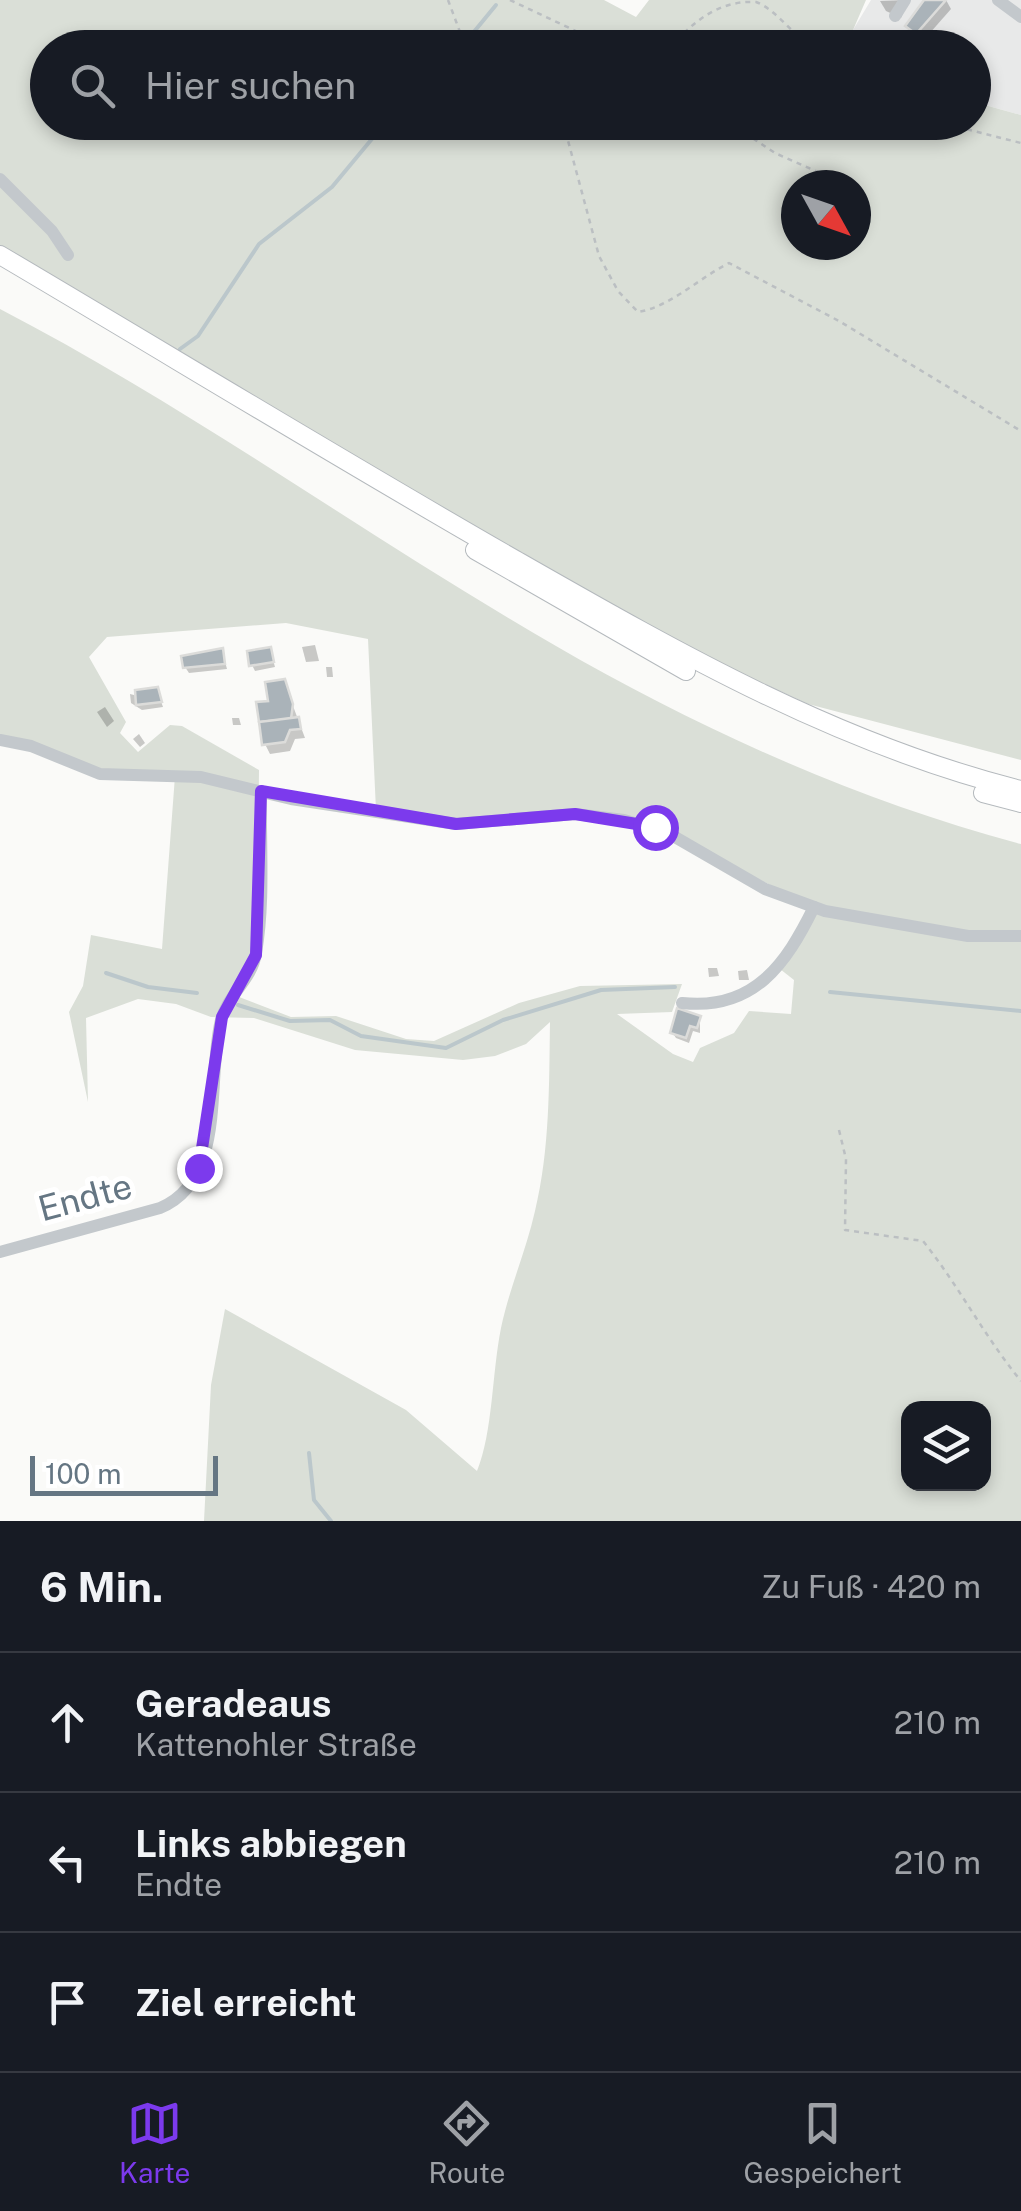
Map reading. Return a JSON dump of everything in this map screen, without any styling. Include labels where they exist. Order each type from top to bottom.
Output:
[{"type":"highway","points":[[0,255],[583,615],[701,679],[833,739],[1021,803]]},
{"type":"highway","points":[[0,269],[707,669],[828,726],[1021,790]]},
{"type":"street","points":[[895,16],[906,0]]},
{"type":"street","points":[[998,0],[1021,17]]},
{"type":"street","points":[[0,180],[52,230],[68,255]]},
{"type":"street","points":[[0,740],[31,746],[100,774],[200,777],[456,824],[558,815],[624,820],[668,832],[758,886],[814,907],[896,926],[968,936],[1021,936]]},
{"type":"street","name":"Endte","points":[[0,1252],[138,1216],[170,1204],[193,1180],[207,1138],[222,1017],[256,955],[261,791]]},
{"type":"street","points":[[682,1003],[702,1005],[737,995],[780,970],[814,907]]},
{"type":"path","points":[[448,0],[459,30]]},
{"type":"path","points":[[510,0],[574,30]]},
{"type":"path","points":[[685,30],[696,16],[723,2],[756,2],[789,30]]},
{"type":"path","points":[[991,136],[1021,144]]},
{"type":"path","points":[[568,140],[599,256],[618,291],[638,312],[657,309],[696,279],[729,263],[839,321],[1021,431]]},
{"type":"path","points":[[754,140],[812,170]]},
{"type":"path","points":[[839,1130],[846,1159],[845,1230],[923,1241],[958,1285],[987,1340],[1021,1381]]},
{"type":"shaded area","points":[[0,0],[604,0],[636,17],[649,0],[866,0],[853,30],[30,30],[30,140],[991,140],[991,107],[1021,115],[1021,760],[808,704],[636,625],[0,246]]},
{"type":"shaded area","points":[[871,0],[1021,0],[1021,115],[991,107],[991,30],[853,30]]},
{"type":"shaded area","points":[[0,309],[142,389],[486,605],[611,677],[724,734],[841,785],[1021,844],[1021,1521],[204,1521],[211,1385],[225,1309],[406,1410],[477,1471],[486,1438],[501,1328],[531,1226],[544,1164],[550,1022],[526,1044],[495,1056],[463,1060],[355,1050],[254,1018],[211,1017],[176,1004],[138,999],[86,1018],[88,1102],[69,1012],[83,986],[91,935],[162,949],[175,776],[108,776],[0,740]],"holes":[[[286,623],[368,639],[376,810],[485,824],[608,817],[691,845],[814,907],[780,969],[794,980],[791,1014],[749,1011],[734,1033],[700,1048],[693,1062],[673,1054],[617,1014],[672,1012],[682,984],[580,986],[519,1003],[434,1041],[406,1039],[336,1016],[291,1017],[234,995],[257,946],[259,770],[182,726],[170,725],[138,752],[120,733],[126,722],[89,657],[107,637]]]},
{"type":"building","points":[[924,0],[946,0],[920,30],[905,26]]},
{"type":"building","points":[[271,647],[274,662],[249,666],[247,651]]},
{"type":"building","points":[[223,648],[225,664],[183,668],[181,656]]},
{"type":"building","points":[[285,679],[293,704],[291,719],[259,722],[256,702],[268,701],[265,682]]},
{"type":"building","points":[[158,687],[162,702],[136,705],[135,690]]},
{"type":"building","points":[[299,717],[301,729],[290,730],[285,742],[262,745],[259,722]]},
{"type":"building","points":[[677,1008],[701,1016],[697,1028],[690,1026],[686,1038],[670,1033]]},
{"type":"waterway","points":[[475,30],[496,5]]},
{"type":"waterway","points":[[180,349],[198,336],[259,244],[332,187],[371,140]]},
{"type":"waterway","points":[[106,973],[148,987],[197,993]]},
{"type":"waterway","points":[[238,1005],[290,1021],[330,1020],[361,1036],[446,1048],[503,1020],[601,990],[675,987]]},
{"type":"waterway","points":[[830,992],[1021,1011]]},
{"type":"waterway","points":[[309,1453],[314,1500],[331,1521]]},
{"type":"route","points":[[199,1168],[207,1138],[222,1017],[251,971],[256,955],[261,791],[456,824],[575,814],[655,827]]}]
